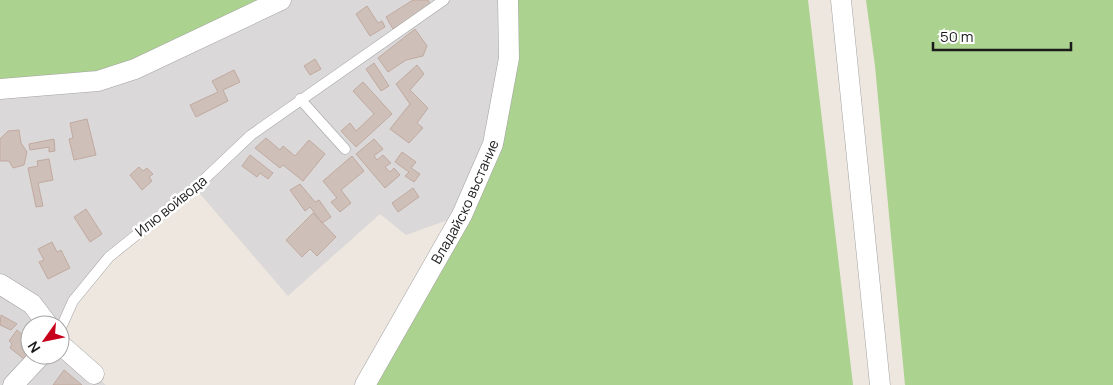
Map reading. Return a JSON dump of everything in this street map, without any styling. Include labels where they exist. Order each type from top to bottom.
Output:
[{"type":"street","points":[[0,89],[98,81],[135,69],[281,0]]},
{"type":"street","name":"Владайско въстание","points":[[365,385],[462,215],[493,144],[509,58],[508,0]]},
{"type":"street","points":[[842,0],[880,385]]},
{"type":"street","points":[[0,284],[32,304],[42,315]]},
{"type":"street","points":[[70,353],[94,374]]},
{"type":"street","points":[[13,385],[32,365]]},
{"type":"lane","name":"Илю войвода","points":[[67,315],[73,301],[109,257],[195,188],[251,135],[300,98],[444,0]]},
{"type":"lane","points":[[300,98],[345,149]]},
{"type":"shaded area","points":[[281,0],[508,0],[509,58],[462,215],[406,235],[380,214],[288,296],[195,188],[109,257],[67,315],[20,315],[20,365],[70,365],[70,353],[106,385],[0,385],[0,89]]},
{"type":"green space","points":[[0,0],[281,0],[135,69],[0,89]]},
{"type":"green space","points":[[510,0],[808,0],[853,385],[365,385],[493,144]]},
{"type":"green space","points":[[866,0],[1113,0],[1113,385],[905,385],[875,66]]},
{"type":"building","points":[[413,0],[428,0],[431,5],[393,29],[386,17]]},
{"type":"building","points":[[367,6],[378,23],[382,21],[385,27],[370,36],[356,14]]},
{"type":"building","points":[[415,29],[427,46],[423,56],[406,60],[388,72],[378,58]]},
{"type":"building","points":[[315,59],[321,69],[310,75],[304,66]]},
{"type":"building","points":[[374,63],[389,86],[381,91],[366,69]]},
{"type":"building","points":[[417,65],[424,74],[410,90],[428,108],[417,123],[423,128],[409,143],[390,129],[410,104],[396,84]]},
{"type":"building","points":[[234,70],[240,82],[223,90],[228,101],[196,117],[190,105],[218,92],[212,81]]},
{"type":"building","points":[[363,82],[392,114],[356,147],[341,131],[350,123],[356,131],[374,114],[353,91]]},
{"type":"building","points":[[87,119],[96,155],[74,160],[69,139],[73,138],[70,123]]},
{"type":"building","points":[[19,130],[21,143],[27,152],[24,165],[13,168],[9,161],[0,161],[0,139],[8,131]]},
{"type":"building","points":[[266,138],[280,150],[283,146],[295,156],[309,140],[325,154],[303,181],[283,165],[280,168],[255,148]]},
{"type":"building","points":[[54,139],[55,151],[49,152],[49,147],[30,150],[29,144]]},
{"type":"building","points":[[374,139],[383,149],[374,156],[377,160],[383,155],[391,163],[385,167],[390,172],[394,168],[400,175],[385,188],[356,154]]},
{"type":"building","points":[[402,152],[416,162],[411,168],[420,174],[414,182],[405,176],[409,172],[395,162]]},
{"type":"building","points":[[250,155],[273,173],[268,179],[260,173],[257,177],[242,166]]},
{"type":"building","points":[[352,156],[364,171],[341,190],[351,203],[340,212],[331,202],[337,198],[323,181]]},
{"type":"building","points":[[49,159],[53,180],[38,183],[43,206],[36,207],[28,168],[38,166],[37,161]]},
{"type":"building","points":[[139,167],[143,171],[147,168],[153,174],[149,177],[152,181],[142,190],[130,175]]},
{"type":"building","points":[[300,184],[315,202],[319,200],[331,217],[322,223],[310,207],[305,211],[290,190]]},
{"type":"building","points":[[413,188],[419,197],[398,212],[392,203]]},
{"type":"building","points":[[86,209],[102,234],[90,242],[74,217]]},
{"type":"building","points":[[313,213],[336,237],[317,256],[310,249],[302,257],[286,240]]},
{"type":"building","points":[[52,242],[57,252],[61,250],[70,268],[48,279],[39,262],[44,260],[38,249]]},
{"type":"building","points":[[1,315],[17,324],[11,330],[0,325]]},
{"type":"building","points":[[17,330],[20,333],[20,356],[10,348],[12,344],[9,341]]},
{"type":"building","points":[[64,370],[82,385],[53,385]]}]
